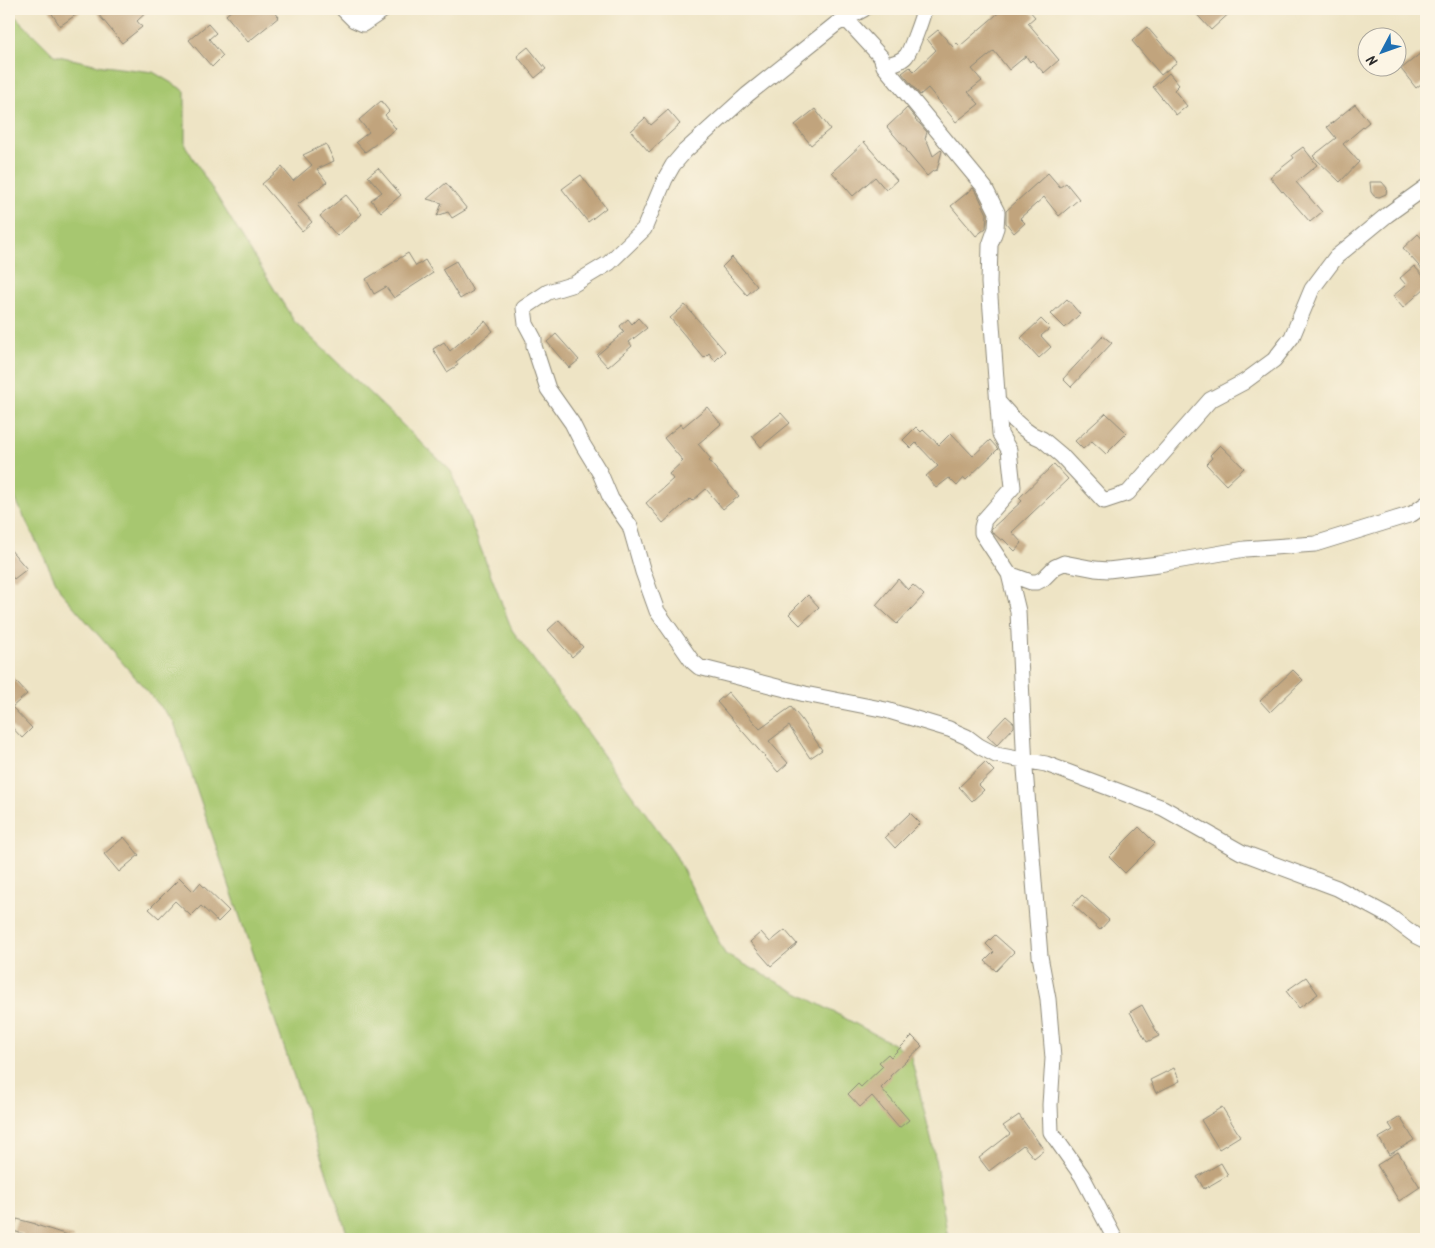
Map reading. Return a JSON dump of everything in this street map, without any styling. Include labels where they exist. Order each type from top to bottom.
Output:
[{"type":"street","points":[[343,9],[354,20],[363,24],[385,9]]},
{"type":"street","points":[[864,9],[836,24],[747,95],[685,151],[673,165],[644,229],[609,263],[574,284],[548,292],[524,308],[526,324],[534,339],[534,346],[548,388],[572,424],[600,473],[611,499],[630,526],[642,572],[654,605],[696,665],[703,669],[805,694],[886,710],[949,729],[967,737],[996,755],[1046,764],[1162,808],[1241,852],[1337,888],[1389,916],[1426,941]]},
{"type":"street","points":[[884,66],[906,56],[923,17],[924,9]]},
{"type":"street","points":[[846,19],[881,57],[884,66],[985,188],[997,212],[996,228],[990,244],[989,283],[1000,434],[1009,450],[1013,487],[984,520],[982,534],[1009,574],[1018,610],[1025,761],[1040,956],[1048,999],[1053,1058],[1050,1105],[1051,1132],[1082,1176],[1115,1239]]},
{"type":"street","points":[[999,403],[1020,425],[1031,434],[1042,439],[1061,455],[1104,501],[1128,494],[1210,400],[1244,382],[1274,360],[1292,337],[1312,288],[1336,256],[1387,215],[1426,187]]},
{"type":"street","points":[[1009,574],[1031,582],[1037,582],[1043,579],[1055,567],[1064,563],[1108,570],[1158,564],[1245,549],[1315,544],[1412,514],[1426,504]]},
{"type":"street","points":[[1024,734],[1046,764]]},
{"type":"green space","points":[[9,9],[13,9],[14,15],[54,55],[103,66],[153,72],[185,91],[185,145],[294,321],[451,471],[512,630],[674,852],[725,954],[910,1053],[934,1151],[948,1239],[349,1239],[174,722],[61,592],[9,486]]},
{"type":"building","points":[[49,9],[84,9],[60,26]]},
{"type":"building","points":[[94,9],[150,9],[137,21],[142,27],[122,43]]},
{"type":"building","points":[[233,9],[272,9],[279,17],[248,42],[226,15]]},
{"type":"building","points":[[1003,9],[1028,9],[1035,17],[1028,23],[1059,60],[1044,73],[1032,60],[1030,62],[1026,56],[1009,70],[994,51],[972,69],[982,81],[968,92],[979,104],[956,122],[928,88],[920,95],[902,73],[910,67],[914,71],[936,50],[927,39],[938,30],[953,47],[957,43],[960,46]]},
{"type":"building","points":[[1192,9],[1234,9],[1211,30]]},
{"type":"building","points":[[208,24],[216,33],[209,39],[223,56],[212,67],[189,40]]},
{"type":"building","points":[[1147,27],[1177,62],[1161,75],[1132,41]]},
{"type":"building","points":[[528,47],[546,69],[535,78],[517,56]]},
{"type":"building","points":[[1426,49],[1426,80],[1416,88],[1408,78],[1408,63]]},
{"type":"building","points":[[1169,73],[1179,85],[1174,90],[1187,106],[1176,115],[1153,87]]},
{"type":"building","points":[[381,101],[389,111],[385,115],[396,129],[365,152],[356,142],[369,132],[359,120]]},
{"type":"building","points":[[1355,104],[1369,122],[1343,144],[1359,162],[1340,182],[1313,156],[1336,138],[1327,127]]},
{"type":"building","points":[[907,108],[915,120],[927,132],[925,139],[933,156],[942,151],[937,170],[927,176],[887,127]]},
{"type":"building","points":[[815,109],[830,129],[811,145],[795,125]]},
{"type":"building","points":[[668,110],[680,124],[649,152],[631,131],[645,118],[651,125]]},
{"type":"building","points":[[864,142],[897,180],[886,190],[875,177],[853,196],[832,172]]},
{"type":"building","points":[[326,144],[334,161],[317,169],[327,182],[297,205],[312,222],[302,231],[262,184],[282,167],[293,181],[312,165],[303,155]]},
{"type":"building","points":[[1303,147],[1317,165],[1296,182],[1322,212],[1310,222],[1270,177],[1294,158],[1292,155]]},
{"type":"building","points":[[378,168],[401,195],[381,212],[371,200],[382,192],[368,176]]},
{"type":"building","points":[[1048,173],[1060,187],[1066,183],[1079,199],[1059,216],[1044,197],[1020,218],[1025,223],[1014,233],[1006,223],[1006,211]]},
{"type":"building","points":[[581,175],[606,208],[588,222],[562,189]]},
{"type":"building","points":[[1370,182],[1382,182],[1387,188],[1386,194],[1379,197],[1374,196],[1371,192]]},
{"type":"building","points":[[446,183],[467,209],[452,218],[448,212],[437,216],[442,203],[427,199]]},
{"type":"building","points":[[973,188],[987,214],[986,228],[976,236],[951,206]]},
{"type":"building","points":[[346,195],[362,214],[337,236],[320,216]]},
{"type":"building","points":[[1418,234],[1426,243],[1426,274],[1403,248]]},
{"type":"building","points":[[408,253],[416,266],[425,260],[433,273],[394,298],[386,287],[374,294],[366,279]]},
{"type":"building","points":[[732,257],[757,286],[747,295],[722,267]]},
{"type":"building","points":[[456,261],[473,291],[460,299],[442,269]]},
{"type":"building","points":[[1414,266],[1426,279],[1426,287],[1403,308],[1393,296],[1406,285],[1400,278]]},
{"type":"building","points":[[1067,299],[1080,314],[1065,328],[1051,314]]},
{"type":"building","points":[[685,305],[725,351],[715,361],[709,353],[704,358],[670,318]]},
{"type":"building","points":[[638,318],[647,328],[629,342],[632,346],[608,367],[597,355],[624,332],[620,326],[628,319],[632,324]]},
{"type":"building","points":[[1041,319],[1050,328],[1041,336],[1051,347],[1039,358],[1021,338]]},
{"type":"building","points":[[485,321],[493,331],[456,362],[458,365],[447,372],[433,349],[444,342],[450,351]]},
{"type":"building","points":[[556,334],[579,360],[569,368],[547,342]]},
{"type":"building","points":[[1103,336],[1112,343],[1071,387],[1063,379]]},
{"type":"building","points":[[707,407],[721,424],[698,444],[711,459],[709,461],[739,496],[723,509],[706,489],[692,501],[690,499],[663,523],[646,503],[673,479],[669,474],[683,461],[664,438],[681,424],[683,427]]},
{"type":"building","points":[[781,413],[790,423],[761,447],[752,436]]},
{"type":"building","points":[[1106,413],[1127,433],[1106,454],[1092,441],[1083,449],[1075,441]]},
{"type":"building","points":[[916,427],[921,432],[923,430],[939,445],[951,433],[973,456],[990,440],[998,449],[966,480],[964,478],[957,486],[949,478],[936,488],[926,476],[938,466],[916,443],[911,448],[903,440]]},
{"type":"building","points":[[1220,445],[1244,468],[1226,485],[1206,464],[1212,458],[1210,455]]},
{"type":"building","points":[[1054,464],[1068,479],[1012,532],[1022,543],[1015,551],[1003,539],[1001,540],[992,532],[991,529],[1022,501],[1019,498]]},
{"type":"building","points":[[9,548],[27,569],[14,579],[9,573]]},
{"type":"building","points":[[898,579],[908,590],[913,585],[924,595],[897,624],[876,605]]},
{"type":"building","points":[[808,595],[819,607],[800,625],[789,614]]},
{"type":"building","points":[[559,620],[583,647],[572,657],[548,630]]},
{"type":"building","points":[[1293,670],[1303,680],[1270,712],[1260,701]]},
{"type":"building","points":[[9,674],[27,694],[12,707],[32,728],[22,738],[9,724]]},
{"type":"building","points":[[728,692],[760,729],[791,707],[822,750],[810,758],[789,726],[769,741],[788,763],[778,772],[717,702]]},
{"type":"building","points":[[1006,716],[1014,723],[1014,727],[997,745],[987,736]]},
{"type":"building","points":[[985,762],[994,771],[979,785],[984,790],[972,801],[959,787]]},
{"type":"building","points":[[910,813],[920,823],[895,848],[885,837]]},
{"type":"building","points":[[1139,827],[1155,843],[1125,873],[1109,857]]},
{"type":"building","points":[[124,837],[139,855],[119,872],[104,854]]},
{"type":"building","points":[[180,878],[193,891],[200,883],[229,911],[218,922],[201,906],[191,916],[175,901],[159,918],[149,909]]},
{"type":"building","points":[[1082,895],[1109,920],[1100,930],[1073,905]]},
{"type":"building","points":[[785,930],[797,944],[771,966],[750,942],[761,932],[770,942]]},
{"type":"building","points":[[995,935],[1014,952],[996,971],[985,961],[994,952],[986,944]]},
{"type":"building","points":[[1306,977],[1318,994],[1299,1008],[1286,991]]},
{"type":"building","points":[[1142,1005],[1159,1036],[1147,1042],[1130,1012]]},
{"type":"building","points":[[912,1036],[922,1046],[890,1076],[891,1078],[881,1088],[909,1120],[899,1128],[872,1096],[860,1107],[848,1094],[858,1084],[861,1087],[883,1066],[879,1062],[888,1054],[891,1057]]},
{"type":"building","points":[[1174,1068],[1180,1081],[1156,1093],[1150,1080]]},
{"type":"building","points":[[1222,1107],[1240,1136],[1219,1149],[1201,1120]]},
{"type":"building","points":[[1019,1115],[1044,1150],[1034,1158],[1023,1145],[989,1171],[979,1158],[1010,1134],[1003,1126]]},
{"type":"building","points":[[1400,1117],[1414,1140],[1389,1155],[1379,1138],[1393,1130],[1389,1124]]},
{"type":"building","points":[[1398,1152],[1420,1187],[1399,1201],[1377,1165]]},
{"type":"building","points":[[1221,1163],[1228,1175],[1204,1189],[1197,1177]]},
{"type":"building","points":[[17,1219],[74,1237],[74,1239],[23,1239],[23,1234],[13,1231]]}]
